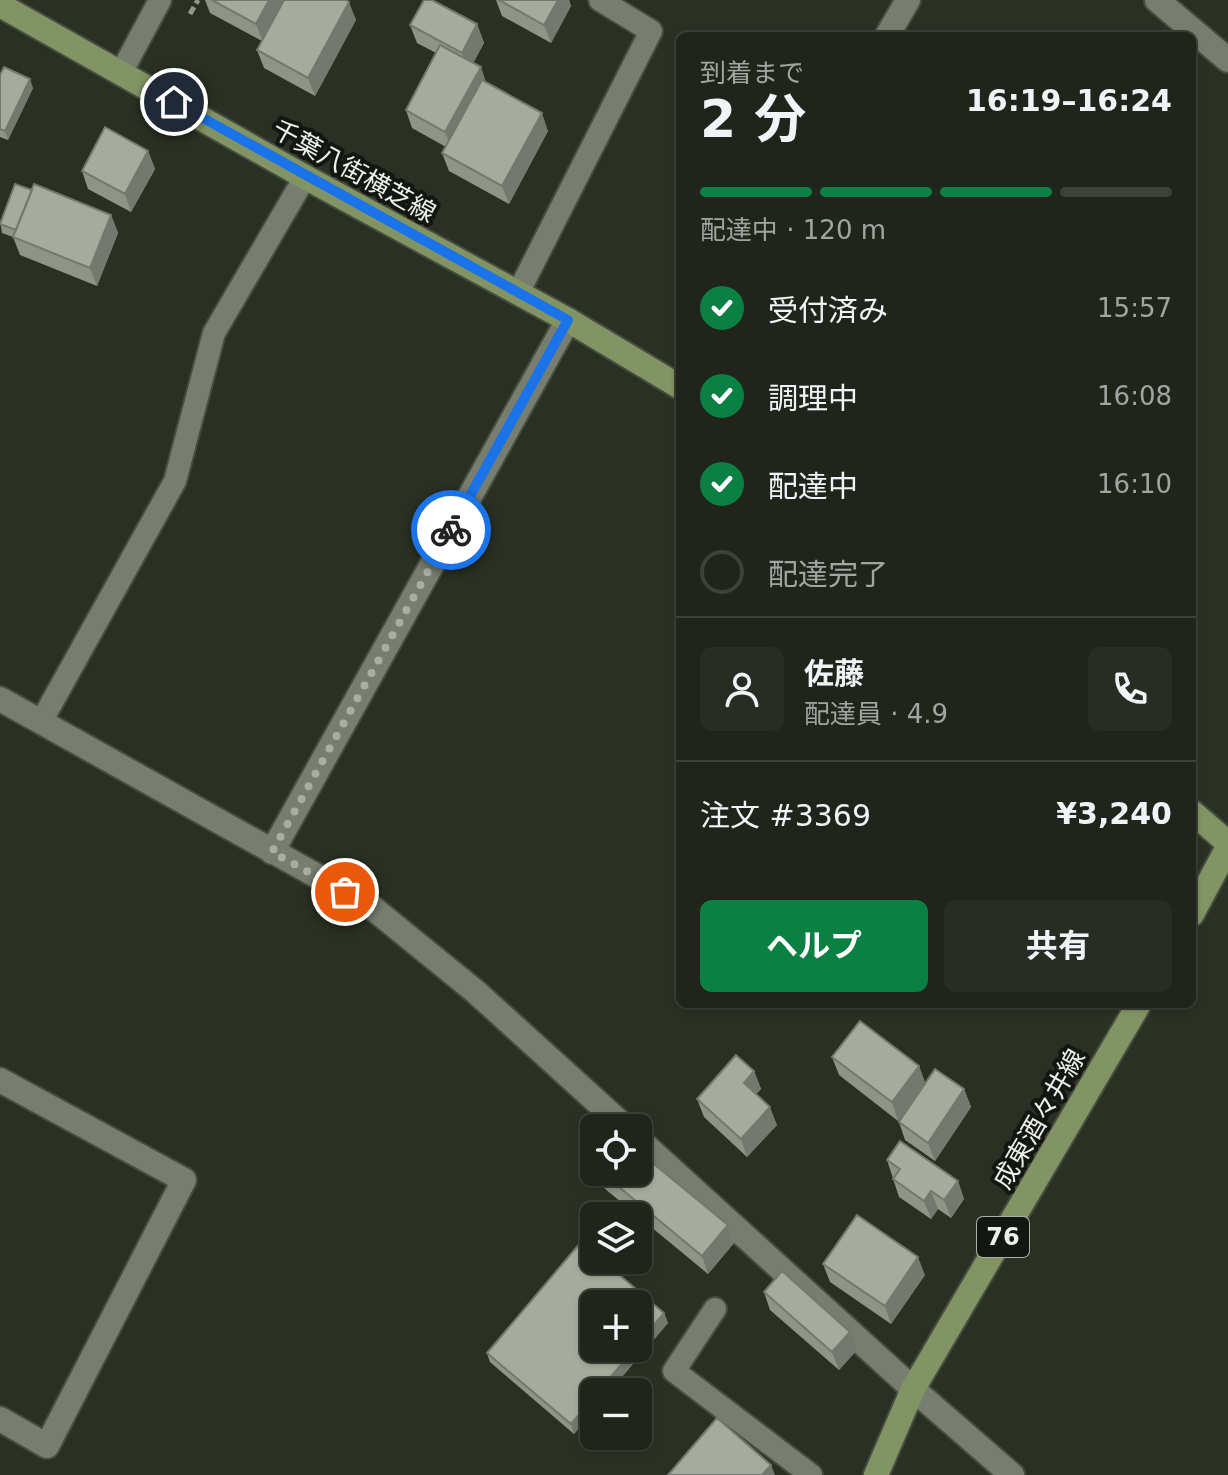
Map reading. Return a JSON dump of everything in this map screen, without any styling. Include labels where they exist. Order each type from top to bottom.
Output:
[{"type":"main road","name":"千葉八街横芝線","points":[[0,5],[305,177],[568,320],[676,385]]},
{"type":"main road","points":[[1196,816],[1228,845],[1196,906]]},
{"type":"main road","name":"成東酒々井線","points":[[876,1475],[913,1389],[1137,1008]]},
{"type":"street","points":[[889,32],[908,0]]},
{"type":"street","points":[[1157,0],[1195,32]]},
{"type":"street","points":[[1196,33],[1228,60]]},
{"type":"street","points":[[272,852],[568,320]]},
{"type":"street","points":[[0,699],[369,905],[476,992],[611,1114]]},
{"type":"street","points":[[0,1080],[184,1180],[47,1446],[0,1419]]},
{"type":"street","points":[[652,1152],[1012,1475]]},
{"type":"lane","points":[[121,73],[160,0]]},
{"type":"lane","points":[[518,293],[651,31],[600,0]]},
{"type":"lane","points":[[41,722],[175,481],[214,333],[305,177]]},
{"type":"lane","points":[[715,1309],[674,1371],[811,1475]]},
{"type":"building","points":[[212,0],[269,0],[256,24]]},
{"type":"building","points":[[284,0],[349,2],[308,78],[257,50]]},
{"type":"building","points":[[424,0],[432,0],[477,24],[462,53],[410,25]]},
{"type":"building","points":[[499,0],[558,0],[544,25]]},
{"type":"building","points":[[440,45],[481,67],[445,132],[406,110]]},
{"type":"building","points":[[4,67],[30,79],[5,131],[0,129],[0,75]]},
{"type":"building","points":[[482,80],[542,113],[502,186],[442,153]]},
{"type":"building","points":[[105,127],[148,151],[125,194],[82,171]]},
{"type":"building","points":[[15,184],[32,190],[16,230],[0,224]]},
{"type":"building","points":[[34,184],[111,215],[90,268],[13,237]]},
{"type":"building","points":[[860,1021],[919,1066],[892,1102],[832,1057]]},
{"type":"building","points":[[736,1055],[754,1071],[744,1083],[770,1107],[741,1139],[697,1099]]},
{"type":"building","points":[[935,1069],[964,1089],[928,1143],[899,1122]]},
{"type":"building","points":[[900,1141],[958,1181],[944,1200],[931,1191],[924,1201],[893,1179],[900,1169],[887,1160]]},
{"type":"building","points":[[652,1163],[728,1225],[702,1256],[652,1214],[652,1202],[637,1202],[618,1186],[652,1186]]},
{"type":"building","points":[[857,1215],[918,1257],[885,1306],[823,1264]]},
{"type":"building","points":[[580,1243],[580,1274],[618,1274],[637,1290],[580,1290],[580,1362],[623,1362],[610,1378],[580,1378],[580,1413],[571,1424],[487,1353]]},
{"type":"building","points":[[782,1271],[850,1332],[832,1352],[764,1292]]},
{"type":"building","points":[[652,1303],[664,1313],[652,1327]]},
{"type":"building","points":[[717,1418],[771,1465],[762,1475],[668,1475]]},
{"type":"way so far","points":[[345,892],[272,852],[451,530]]},
{"type":"route","points":[[174,102],[568,320],[451,530]]}]
